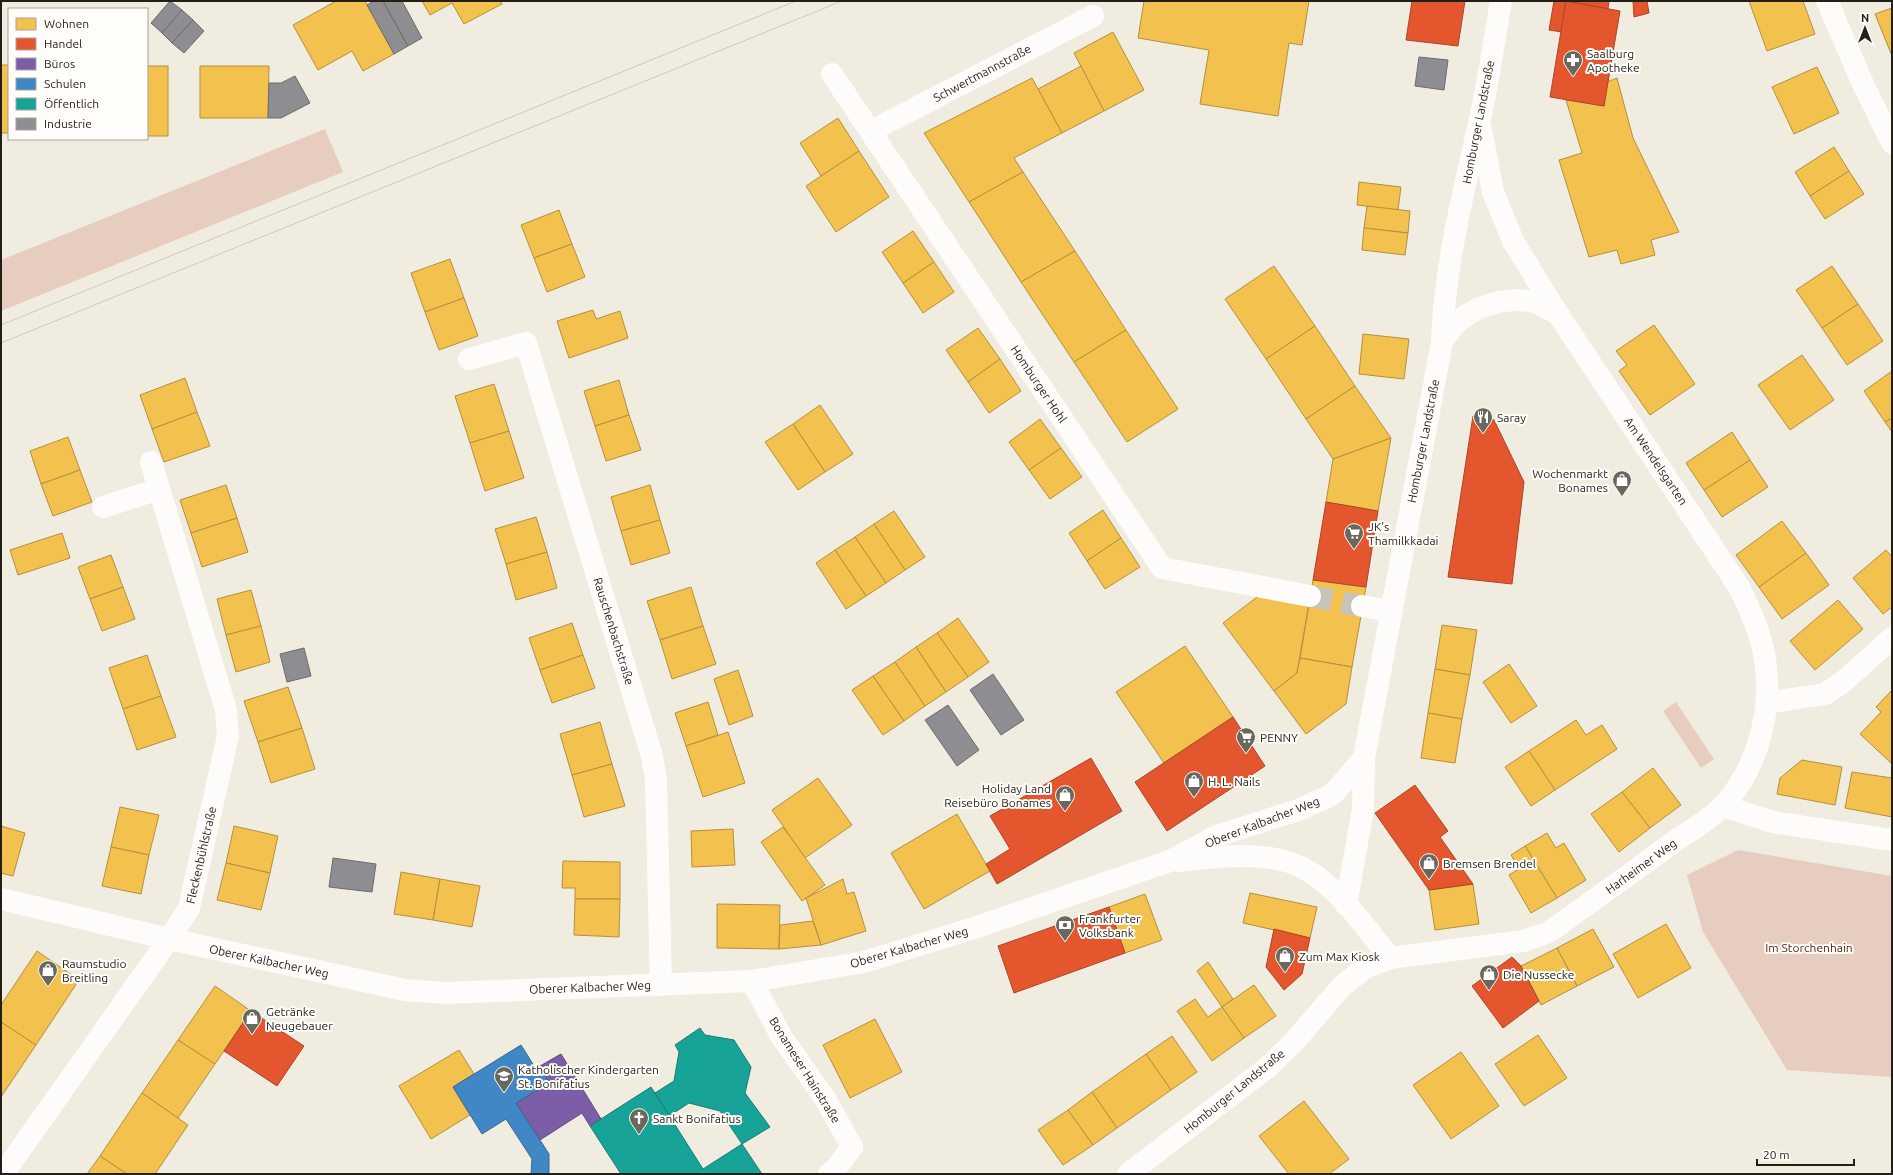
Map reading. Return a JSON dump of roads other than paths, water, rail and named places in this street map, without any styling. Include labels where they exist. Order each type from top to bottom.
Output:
[{"type":"street","name":"Homburger Landstraße","points":[[1346,905],[1363,809],[1364,758],[1442,342],[1443,310],[1448,279],[1467,176],[1480,122],[1501,1]]},
{"type":"street","points":[[1827,1],[1864,86],[1892,143]]},
{"type":"street","name":"Schwertmannstraße","points":[[871,131],[1093,16]]},
{"type":"street","name":"Homburger Hohl","points":[[832,74],[1162,568],[1310,596]]},
{"type":"street","name":"Am Wendelsgarten","points":[[1480,122],[1493,192],[1514,243],[1558,314],[1739,587],[1754,619],[1763,649],[1767,678],[1766,703],[1759,742],[1745,778],[1723,806]]},
{"type":"street","points":[[1442,342],[1459,320],[1475,309],[1494,303],[1515,300],[1538,303],[1558,314]]},
{"type":"street","name":"Rauschenbachstraße","points":[[469,360],[526,343],[652,756],[656,780],[661,985]]},
{"type":"street","name":"Fleckenbühlstraße","points":[[3,1174],[169,939],[189,908],[228,736],[226,710],[150,462]]},
{"type":"street","points":[[103,507],[159,489]]},
{"type":"street","points":[[1362,606],[1391,612]]},
{"type":"street","points":[[1766,703],[1825,694],[1843,682],[1892,638]]},
{"type":"street","name":"Oberer Kalbacher Weg","points":[[1,900],[169,939],[405,990],[445,993],[752,981],[864,962],[974,928],[1170,861],[1217,836],[1301,809],[1333,794],[1364,758]]},
{"type":"street","points":[[1723,806],[1773,822],[1892,840]]},
{"type":"street","name":"Harheimer Weg","points":[[1390,958],[1524,941],[1549,932],[1723,806]]},
{"type":"street","name":"Oberer Kalbacher Weg","points":[[1170,861],[1236,855],[1292,863],[1313,874],[1329,886],[1390,958]]},
{"type":"street","name":"Homburger Landstraße","points":[[1128,1174],[1268,1067],[1293,1043],[1342,986],[1365,968],[1390,958]]},
{"type":"street","name":"Bonameser Hainstraße","points":[[752,981],[781,1036],[826,1100],[852,1147],[837,1167],[828,1174]]},
{"type":"tunnel","points":[[1310,596],[1362,606]]},
{"type":"tram line","points":[[1,325],[796,1]]},
{"type":"tram line","points":[[1,343],[842,1]]},
{"type":"place","name":"Saalburg Apotheke","points":[[1573,77]]},
{"type":"place","name":"Saray","points":[[1483,434]]},
{"type":"place","name":"Wochenmarkt Bonames","points":[[1622,497]]},
{"type":"place","name":"JK's Thamilkkadai","points":[[1354,550]]},
{"type":"place","name":"PENNY","points":[[1246,754]]},
{"type":"place","name":"H. L. Nails","points":[[1194,798]]},
{"type":"place","name":"Holiday Land Reisebüro Bonames","points":[[1065,812]]},
{"type":"place","name":"Bremsen Brendel","points":[[1429,880]]},
{"type":"place","name":"Frankfurter Volksbank","points":[[1065,942]]},
{"type":"place","name":"Zum Max Kiosk","points":[[1285,973]]},
{"type":"place","name":"Raumstudio Breitling","points":[[48,987]]},
{"type":"place","name":"Die Nussecke","points":[[1489,991]]},
{"type":"place","name":"Getränke Neugebauer","points":[[252,1035]]},
{"type":"place","name":"Katholischer Kindergarten St. Bonifatius","points":[[504,1093]]},
{"type":"place","name":"Sankt Bonifatius","points":[[639,1135]]},
{"type":"park label","name":"Im Storchenhain","points":[[1809,947]]}]
